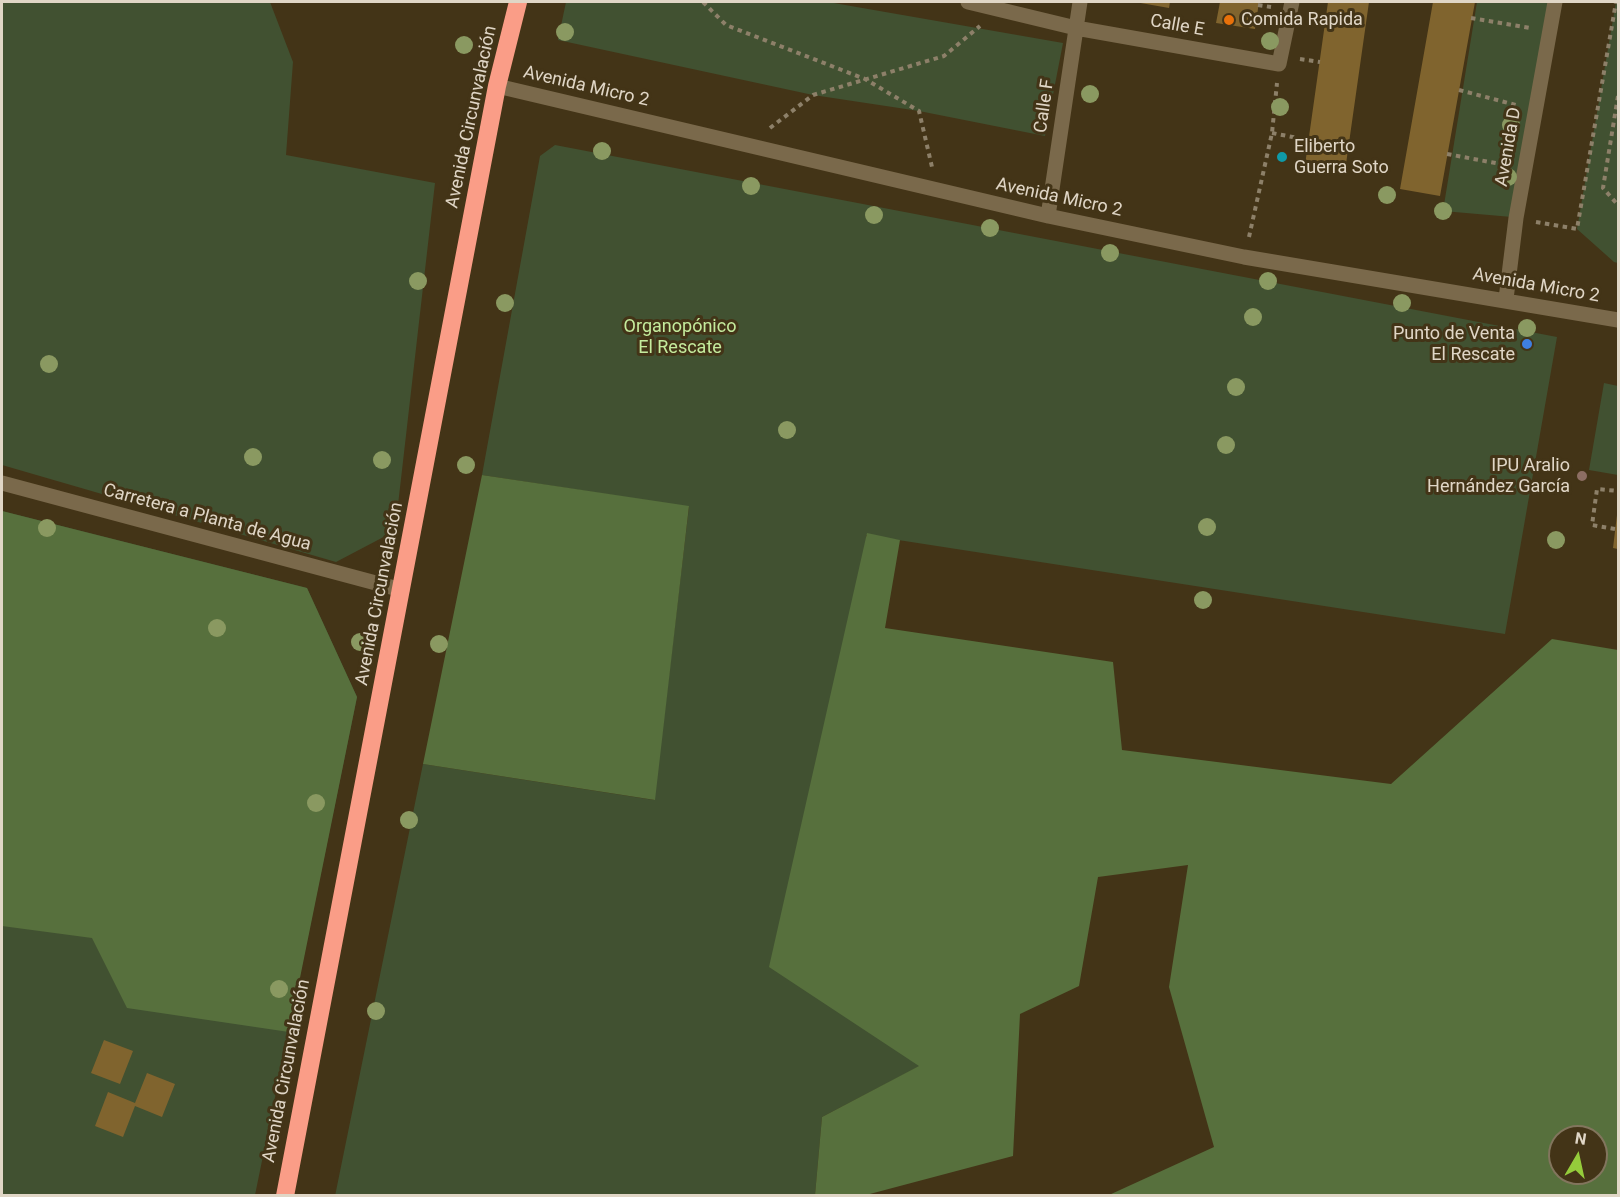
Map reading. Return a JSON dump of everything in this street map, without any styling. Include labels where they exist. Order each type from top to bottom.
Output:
[{"type":"highway","name":"Avenida Circunvalación","points":[[285,1196],[497,86],[518,2]]},
{"type":"street","name":"Calle E","points":[[968,2],[1076,28],[1279,64]]},
{"type":"street","name":"Calle F","points":[[1048,216],[1080,2]]},
{"type":"street","points":[[1279,64],[1292,2]]},
{"type":"street","name":"Avenida D","points":[[1506,299],[1516,218],[1556,2]]},
{"type":"street","name":"Avenida Micro 2","points":[[497,86],[1048,216],[1244,257],[1506,299],[1618,320]]},
{"type":"street","name":"Carretera a Planta de Agua","points":[[2,483],[402,591]]},
{"type":"path","points":[[703,2],[726,25],[865,78],[919,111],[938,190]]},
{"type":"path","points":[[1516,218],[1576,229],[1616,2]]},
{"type":"path","points":[[1258,5],[1274,8]]},
{"type":"path","points":[[747,145],[813,95],[944,56],[1001,10]]},
{"type":"path","points":[[1472,18],[1550,32]]},
{"type":"path","points":[[1244,257],[1272,133],[1279,64]]},
{"type":"path","points":[[1459,90],[1535,111]]},
{"type":"path","points":[[1618,96],[1603,188],[1618,205]]},
{"type":"path","points":[[1272,133],[1308,140]]},
{"type":"path","points":[[1447,154],[1525,167]]},
{"type":"path","points":[[1615,529],[1592,525],[1597,489],[1618,491]]},
{"type":"green space","points":[[2,2],[270,2],[293,62],[286,155],[435,183],[395,531],[336,562],[2,465]]},
{"type":"green space","points":[[566,2],[828,2],[1063,43],[1045,136],[919,111],[813,95],[558,40]]},
{"type":"green space","points":[[1477,2],[1551,2],[1512,217],[1443,211]]},
{"type":"green space","points":[[1616,2],[1618,2],[1618,263],[1577,229]]},
{"type":"green space","name":"Organopónico El Rescate","points":[[555,145],[1557,337],[1505,634],[866,535],[920,1066],[822,1117],[815,1195],[335,1196],[423,764],[654,800],[689,507],[482,475],[540,156]]},
{"type":"green space","points":[[1604,383],[1618,386],[1618,475],[1589,470]]},
{"type":"green space","points":[[482,475],[689,506],[655,800],[423,764]]},
{"type":"green space","points":[[2,511],[307,588],[357,697],[255,1195],[2,1195]]},
{"type":"green space","points":[[2,511],[307,588],[357,697],[289,1032],[127,1008],[92,938],[2,926]]},
{"type":"green space","points":[[867,533],[900,540],[885,628],[1113,662],[1122,750],[1391,784],[1552,639],[1618,650],[1618,1195],[1109,1195],[1214,1147],[1169,987],[1188,865],[1098,877],[1079,986],[1020,1014],[1013,1156],[866,1195],[815,1195],[822,1117],[919,1066],[769,967]]},
{"type":"building","points":[[1135,2],[1170,2],[1169,8]]},
{"type":"building","points":[[1220,2],[1259,2],[1255,29],[1216,23]]},
{"type":"building","points":[[1328,2],[1369,2],[1345,171],[1305,165]]},
{"type":"building","points":[[1433,2],[1475,2],[1440,196],[1400,189]]},
{"type":"building","points":[[1618,515],[1618,549],[1613,548]]},
{"type":"building","points":[[104,1040],[133,1051],[120,1084],[91,1073]]},
{"type":"building","points":[[147,1073],[175,1084],[162,1117],[135,1106],[123,1137],[95,1126],[108,1092],[135,1103]]},
{"type":"place","name":"Comida Rapida","points":[[1229,20]]},
{"type":"place","name":"Eliberto Guerra Soto","points":[[1282,157]]},
{"type":"place","name":"Punto de Venta El Rescate","points":[[1527,344]]},
{"type":"place","name":"IPU Aralio Hernández García","points":[[1582,476]]}]
